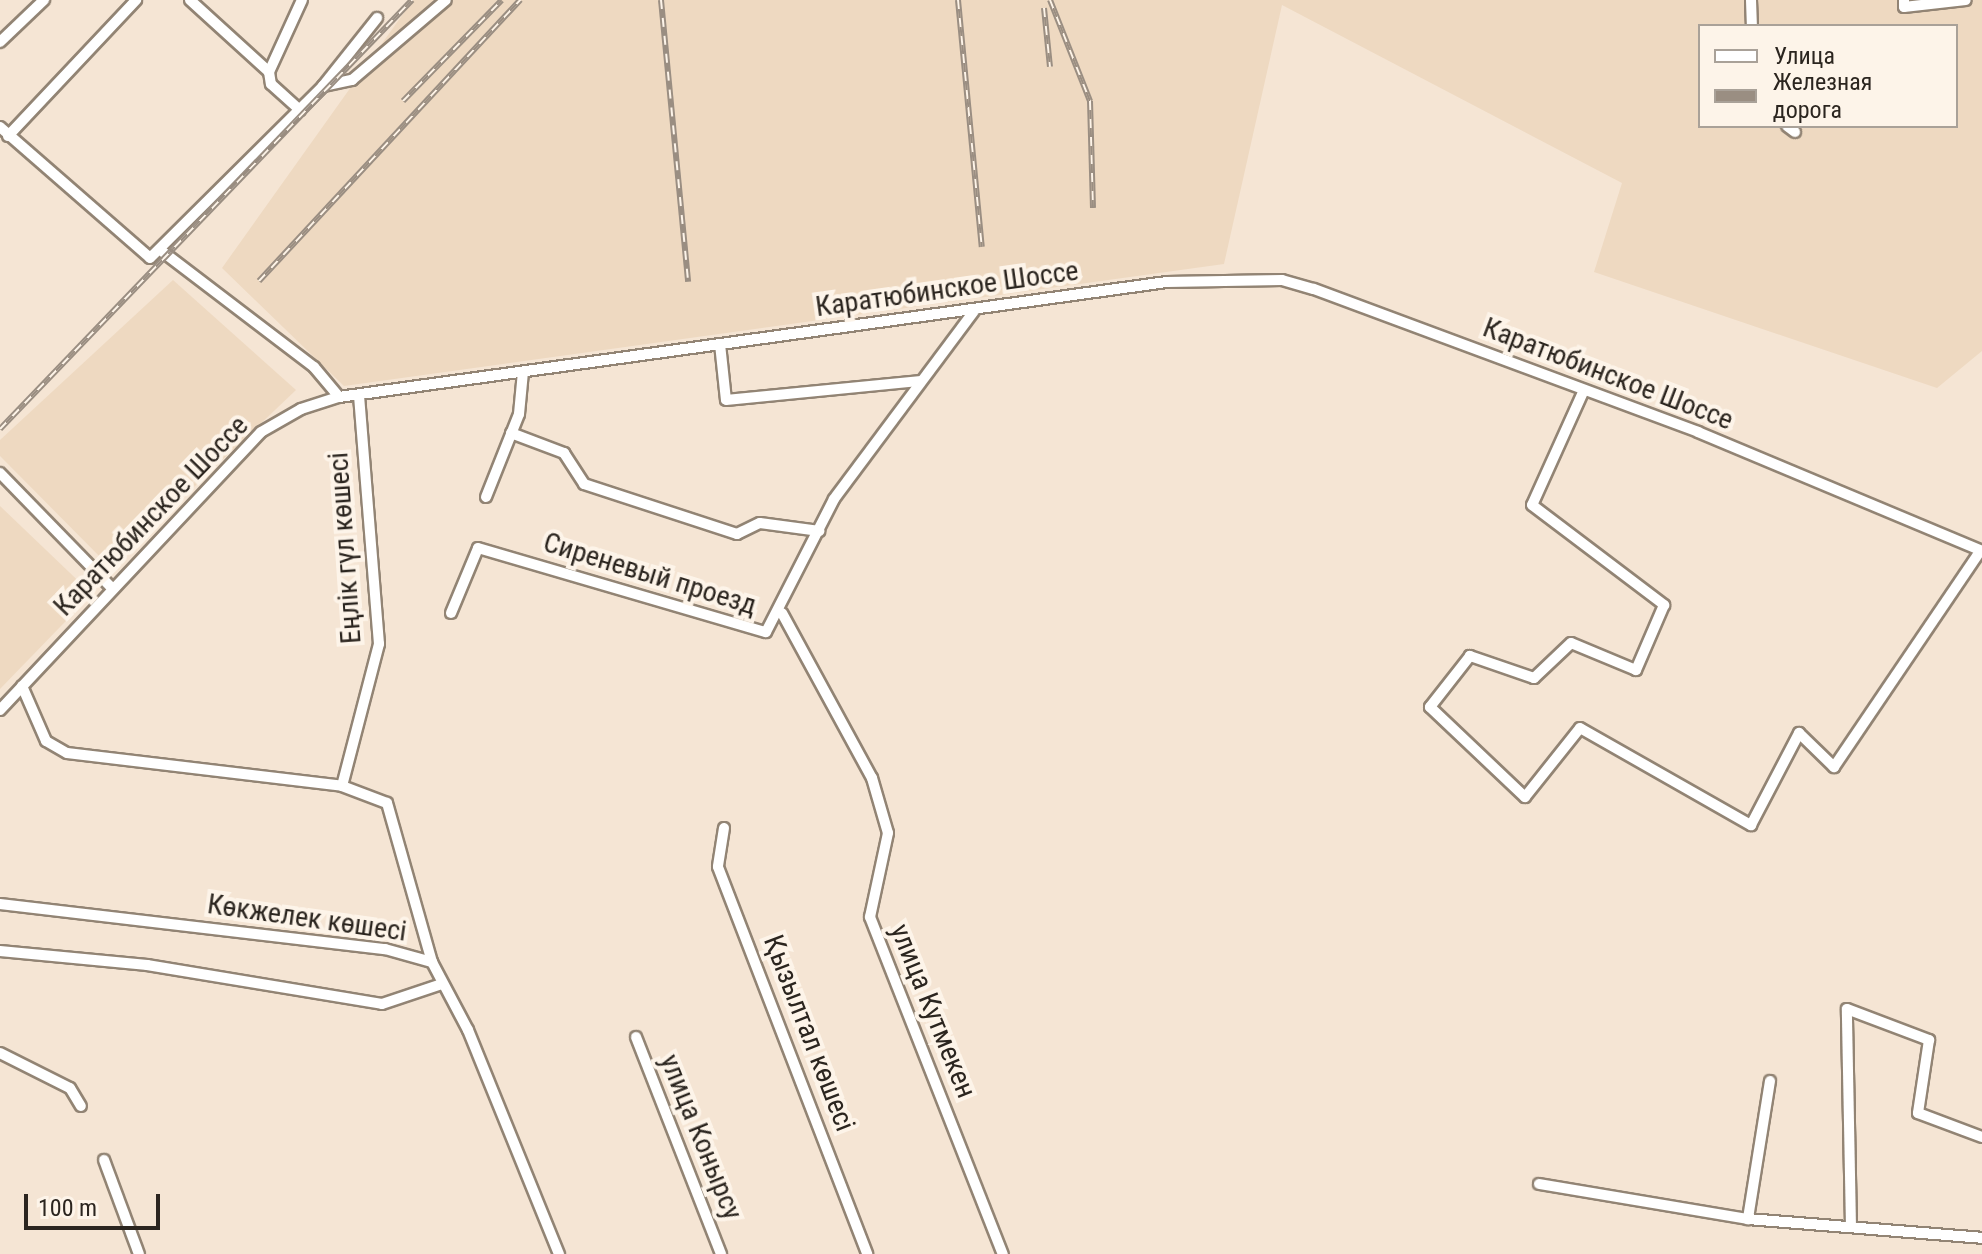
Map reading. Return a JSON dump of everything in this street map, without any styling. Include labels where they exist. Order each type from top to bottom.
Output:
[{"type":"street","points":[[0,42],[44,0]]},
{"type":"street","points":[[136,0],[4,131],[139,254],[163,252],[323,86],[377,18]]},
{"type":"street","points":[[190,0],[269,72]]},
{"type":"street","points":[[300,110],[271,84],[269,72],[302,0]]},
{"type":"street","points":[[323,86],[352,80],[446,0]]},
{"type":"street","points":[[1751,0],[1752,24]]},
{"type":"street","points":[[1904,0],[1904,7],[1966,0]]},
{"type":"street","points":[[163,252],[314,367],[339,397]]},
{"type":"street","name":"Каратюбинское Шоссе","points":[[0,710],[261,432],[339,397],[359,398],[523,372],[1167,282],[1282,280],[1584,390],[1981,551]]},
{"type":"street","name":"Сиреневый проезд","points":[[451,613],[478,548],[760,634],[782,613],[819,531],[921,381],[974,311]]},
{"type":"street","points":[[720,344],[726,400],[921,381]]},
{"type":"street","points":[[486,497],[511,433],[523,372]]},
{"type":"street","points":[[1584,390],[1532,505],[1664,605],[1636,670],[1571,643],[1534,678],[1470,656],[1430,707],[1525,797],[1580,728],[1751,825],[1799,733],[1834,767],[1981,551]]},
{"type":"street","name":"Еңлік гүл көшесі","points":[[342,786],[379,644],[359,398]]},
{"type":"street","points":[[511,433],[564,453],[584,484],[737,534],[760,523],[819,531]]},
{"type":"street","points":[[0,473],[112,588]]},
{"type":"street","name":"улица Кутмекен","points":[[782,613],[872,778],[888,833],[870,917],[1003,1254]]},
{"type":"street","points":[[22,686],[46,741],[67,753],[342,786],[387,803],[432,962]]},
{"type":"street","name":"Қызылтал көшесі","points":[[724,828],[718,867],[867,1254]]},
{"type":"street","name":"Көкжелек көшесі","points":[[0,904],[385,949],[432,962],[468,1030],[559,1254]]},
{"type":"street","points":[[0,951],[147,965],[382,1004],[442,984]]},
{"type":"street","points":[[1851,1227],[1847,1009],[1929,1040],[1918,1113],[1982,1137]]},
{"type":"street","name":"улица Конырсу","points":[[636,1037],[721,1254]]},
{"type":"street","points":[[0,1053],[70,1088],[81,1106]]},
{"type":"street","points":[[1748,1219],[1770,1081]]},
{"type":"street","points":[[104,1160],[139,1254]]},
{"type":"street","points":[[1539,1184],[1748,1219],[1982,1238]]},
{"type":"shaded area","points":[[413,0],[1982,0],[1982,351],[1937,388],[1594,272],[1622,183],[1282,5],[1224,264],[344,386],[222,268]]},
{"type":"shaded area","points":[[173,280],[296,390],[110,567],[0,456],[0,440]]},
{"type":"shaded area","points":[[0,506],[92,594],[0,689]]},
{"type":"railway","points":[[0,429],[412,0]]},
{"type":"railway","points":[[403,101],[502,0]]},
{"type":"railway","points":[[259,281],[520,0]]},
{"type":"railway","points":[[661,0],[688,282]]},
{"type":"railway","points":[[958,0],[982,247]]},
{"type":"railway","points":[[1050,0],[1090,101],[1093,208]]},
{"type":"railway","points":[[1044,8],[1050,67]]}]
